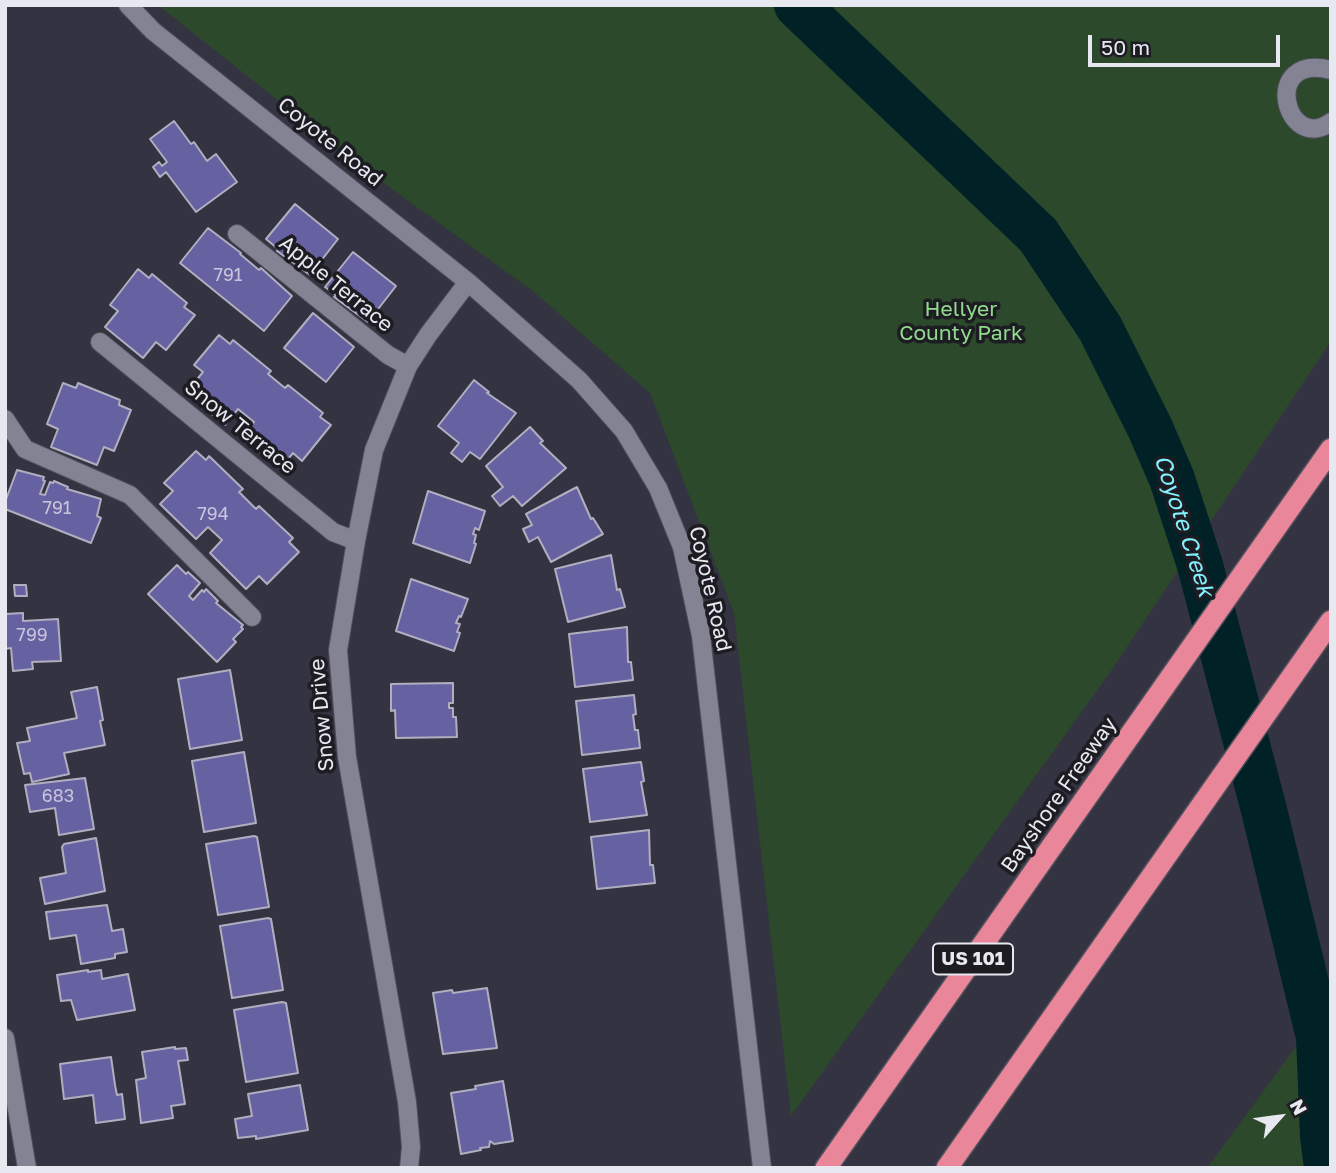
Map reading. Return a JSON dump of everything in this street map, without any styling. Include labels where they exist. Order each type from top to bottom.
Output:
[{"type":"highway","name":"Bayshore Freeway","points":[[826,1168],[1331,449]]},
{"type":"highway","points":[[947,1168],[1331,621]]},
{"type":"street","name":"Coyote Road","points":[[128,5],[153,31],[468,282],[579,380],[624,431],[658,488],[682,547],[701,636],[762,1168]]},
{"type":"street","points":[[1331,70],[1316,66],[1300,71],[1289,81],[1285,97],[1289,113],[1300,124],[1312,127],[1331,122]]},
{"type":"street","name":"Apple Terrace","points":[[237,234],[388,355],[408,366]]},
{"type":"street","name":"Snow Drive","points":[[409,1168],[411,1147],[407,1102],[347,757],[338,650],[374,450],[408,366],[468,282]]},
{"type":"street","name":"Snow Terrace","points":[[100,342],[333,532],[356,541]]},
{"type":"street","points":[[5,419],[25,449],[130,495],[251,617]]},
{"type":"street","points":[[5,1038],[27,1168]]},
{"type":"green space","name":"Hellyer County Park","points":[[158,5],[1331,5],[1331,341],[1111,671],[791,1116],[734,613],[650,393],[534,292],[363,168]]},
{"type":"green space","points":[[1331,999],[1331,1168],[1207,1168]]},
{"type":"building","points":[[174,121],[207,161],[216,154],[237,182],[196,212],[166,172],[160,177],[153,167],[159,162],[162,166],[167,162],[150,139]]},
{"type":"building","points":[[295,204],[338,239],[310,275],[277,251],[266,239]]},
{"type":"building","points":[[208,228],[259,270],[261,268],[292,296],[264,331],[180,263]]},
{"type":"building","points":[[353,252],[396,286],[368,322],[325,287]]},
{"type":"building","points":[[138,269],[149,278],[152,274],[187,303],[184,307],[195,315],[166,350],[156,342],[143,358],[105,327],[118,311],[110,305]]},
{"type":"building","points":[[313,313],[354,347],[326,382],[284,348]]},
{"type":"building","points":[[219,335],[230,344],[233,340],[271,371],[268,374],[285,388],[288,385],[323,413],[320,417],[331,425],[302,461],[293,453],[280,469],[241,437],[254,422],[238,409],[225,425],[186,393],[203,372],[194,365]]},
{"type":"building","points":[[474,380],[489,392],[487,393],[516,413],[480,459],[470,452],[462,462],[451,453],[459,443],[438,426]]},
{"type":"building","points":[[63,383],[76,388],[78,383],[120,400],[119,405],[131,410],[114,451],[104,447],[97,465],[51,447],[58,429],[47,424]]},
{"type":"building","points":[[530,427],[543,441],[540,443],[566,468],[522,506],[513,496],[500,506],[492,496],[503,487],[486,466]]},
{"type":"building","points":[[196,451],[206,460],[209,456],[243,489],[239,492],[256,509],[259,506],[293,538],[289,542],[299,552],[267,584],[259,576],[246,589],[210,553],[222,540],[208,527],[196,539],[160,504],[173,491],[164,483]]},
{"type":"building","points":[[17,470],[44,477],[40,494],[45,495],[50,482],[54,481],[68,487],[67,489],[101,499],[97,516],[101,518],[91,543],[5,509]]},
{"type":"building","points":[[577,487],[591,519],[593,518],[603,534],[551,562],[538,537],[529,542],[523,529],[532,525],[526,514]]},
{"type":"building","points":[[428,491],[485,511],[479,530],[475,528],[473,534],[476,535],[476,544],[470,563],[413,543]]},
{"type":"building","points":[[611,555],[617,590],[620,589],[625,607],[568,622],[555,569]]},
{"type":"building","points":[[177,565],[200,583],[189,596],[193,600],[206,589],[218,601],[216,603],[243,625],[243,629],[233,639],[236,642],[217,662],[148,594]]},
{"type":"building","points":[[411,579],[468,599],[456,623],[460,624],[457,632],[460,633],[454,651],[396,631]]},
{"type":"building","points":[[14,585],[26,585],[27,596],[15,596]]},
{"type":"building","points":[[23,613],[23,621],[58,619],[61,661],[32,662],[33,669],[13,671],[11,648],[5,649],[5,614]]},
{"type":"building","points":[[627,627],[628,662],[631,662],[633,680],[575,687],[569,634]]},
{"type":"building","points":[[230,670],[242,740],[190,749],[178,679]]},
{"type":"building","points":[[453,683],[453,703],[449,703],[449,708],[453,708],[453,717],[456,717],[457,737],[396,738],[395,710],[391,711],[391,684]]},
{"type":"building","points":[[97,687],[105,745],[64,753],[69,774],[32,782],[30,773],[24,774],[17,743],[30,741],[27,728],[77,718],[71,692]]},
{"type":"building","points":[[634,695],[636,714],[633,715],[640,748],[582,755],[576,701]]},
{"type":"building","points":[[244,752],[256,823],[204,832],[192,761]]},
{"type":"building","points":[[641,762],[644,781],[641,782],[647,815],[590,822],[583,769]]},
{"type":"building","points":[[85,778],[94,829],[59,835],[55,808],[30,812],[25,785]]},
{"type":"building","points":[[649,830],[650,865],[653,865],[655,883],[597,889],[591,837]]},
{"type":"building","points":[[257,837],[269,907],[218,915],[206,844]]},
{"type":"building","points":[[96,838],[105,891],[45,904],[40,878],[66,873],[62,847],[64,844]]},
{"type":"building","points":[[107,905],[112,931],[123,929],[127,952],[115,954],[115,958],[81,964],[76,935],[50,939],[46,912]]},
{"type":"building","points":[[271,919],[283,990],[232,998],[220,926]]},
{"type":"building","points":[[101,970],[102,979],[128,974],[135,1010],[77,1020],[71,1000],[61,1001],[57,975]]},
{"type":"building","points":[[487,988],[497,1048],[443,1054],[433,993]]},
{"type":"building","points":[[286,1003],[298,1073],[246,1082],[234,1010]]},
{"type":"building","points":[[186,1048],[188,1060],[178,1061],[185,1104],[171,1106],[173,1118],[141,1123],[136,1080],[146,1078],[142,1052]]},
{"type":"building","points":[[111,1057],[117,1095],[122,1094],[125,1119],[96,1123],[93,1095],[64,1099],[60,1064]]},
{"type":"building","points":[[503,1081],[513,1141],[494,1144],[490,1141],[489,1147],[461,1154],[451,1093]]},
{"type":"building","points":[[300,1085],[308,1130],[256,1139],[256,1136],[238,1138],[235,1119],[252,1116],[248,1094]]},
{"type":"waterway","name":"Coyote Creek","points":[[797,5],[1038,235],[1100,328],[1150,428],[1172,479],[1200,565],[1264,810],[1319,1037],[1327,1168]]}]
